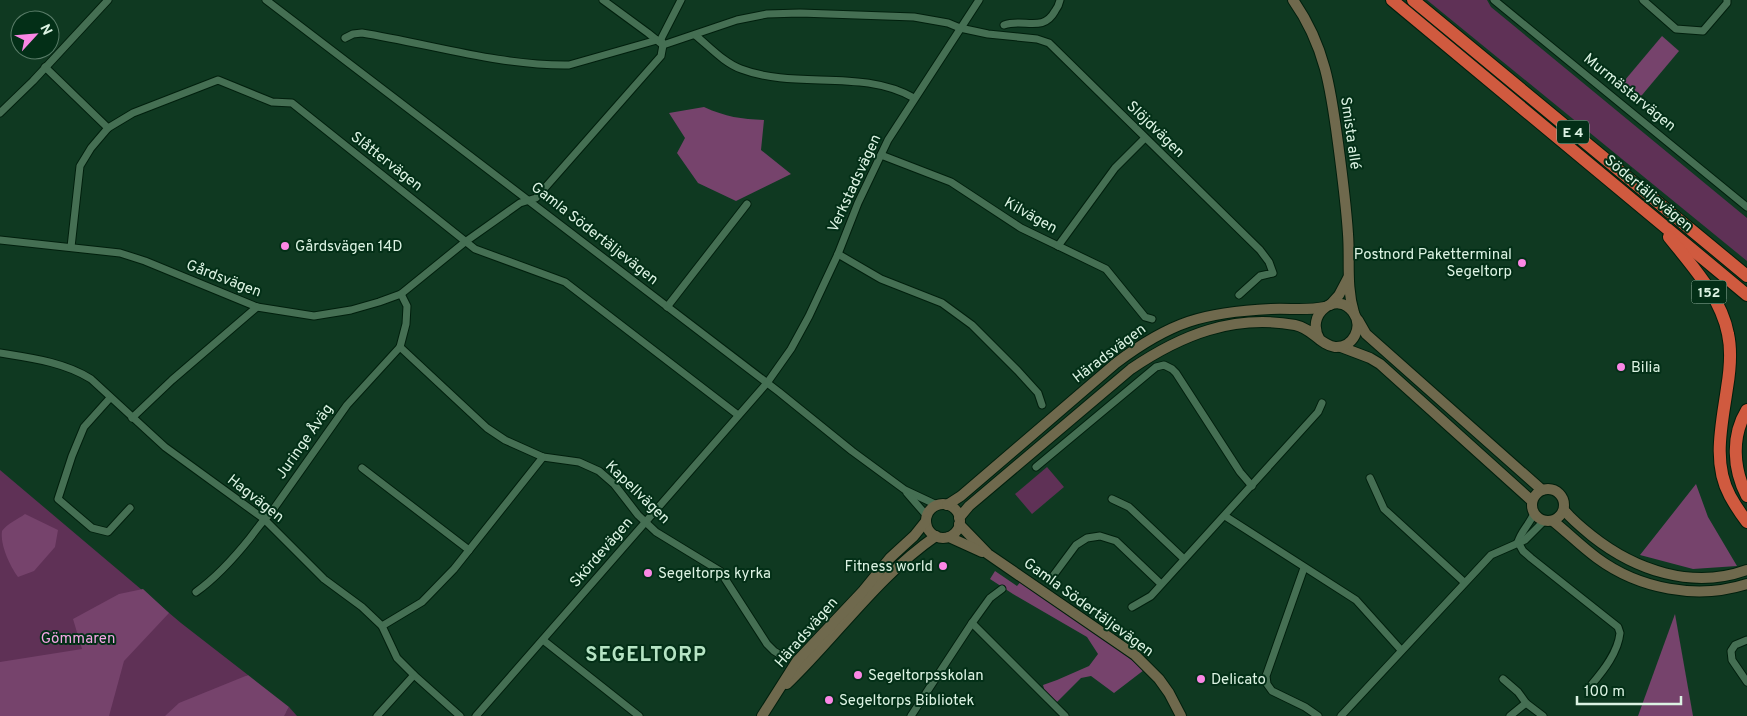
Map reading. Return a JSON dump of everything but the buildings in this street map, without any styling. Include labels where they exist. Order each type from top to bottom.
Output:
[{"type":"highway","name":"Södertäljevägen","points":[[1392,0],[1747,295]]},
{"type":"highway","name":"Södertäljevägen","points":[[1413,0],[1747,276]]},
{"type":"highway","name":"152","points":[[1654,217],[1694,269],[1714,299],[1728,335],[1730,372],[1719,439],[1720,464],[1725,487],[1747,522]]},
{"type":"highway","points":[[1747,410],[1740,423],[1736,442],[1736,458],[1739,476],[1747,496]]},
{"type":"main road","name":"Smista allé","points":[[1293,0],[1310,28],[1324,59],[1331,95],[1348,233],[1349,296],[1355,316]]},
{"type":"main road","points":[[1348,278],[1339,295],[1320,312],[1316,319],[1315,326],[1320,340],[1334,347],[1341,346],[1353,339],[1358,327],[1355,316]]},
{"type":"main road","points":[[1327,306],[1342,305],[1355,316],[1366,334],[1542,490]]},
{"type":"main road","name":"Häradsvägen","points":[[942,505],[961,496],[1116,363],[1137,347],[1162,333],[1191,320],[1217,313],[1279,308],[1313,310],[1327,306]]},
{"type":"main road","name":"Häradsvägen","points":[[959,521],[970,506],[1064,428],[1131,369],[1157,352],[1189,336],[1234,324],[1266,323],[1295,325],[1307,328],[1320,340]]},
{"type":"main road","points":[[1341,346],[1380,364],[1532,501],[1534,513],[1549,521],[1598,559],[1634,579],[1685,591],[1711,590],[1747,584]]},
{"type":"main road","points":[[1532,501],[1536,494],[1542,490],[1554,490],[1560,494],[1564,503],[1564,510],[1560,516],[1549,521]]},
{"type":"main road","points":[[942,505],[956,511],[959,521],[955,532],[949,537],[936,536],[928,530],[927,518],[931,510],[942,505]]},
{"type":"main road","points":[[1564,510],[1572,520],[1606,547],[1648,569],[1692,577],[1711,577],[1747,570]]},
{"type":"main road","name":"Häradsvägen","points":[[762,716],[797,661],[863,591],[890,558],[914,536],[927,518]]},
{"type":"main road","name":"Gamla Södertäljevägen","points":[[959,521],[988,554],[1134,655],[1159,679],[1181,716]]},
{"type":"main road","name":"Häradsvägen","points":[[772,699],[805,667],[850,615],[899,566],[936,536]]},
{"type":"main road","name":"Gamla Södertäljevägen","points":[[949,537],[988,554]]},
{"type":"street","points":[[0,113],[108,0]]},
{"type":"street","name":"Gamla Södertäljevägen","points":[[266,0],[767,383],[852,451],[905,490],[942,505]]},
{"type":"street","points":[[603,0],[663,45]]},
{"type":"street","name":"Gårdsvägen","points":[[0,240],[120,253],[146,261],[257,306],[314,316],[361,307],[400,294],[465,242],[520,203],[536,198],[661,56],[663,45],[661,39],[681,0]]},
{"type":"street","name":"Verkstadsvägen","points":[[767,383],[809,316],[838,254],[858,202],[888,140],[978,0]]},
{"type":"street","points":[[1004,25],[1013,22],[1043,24],[1052,18],[1060,0]]},
{"type":"street","name":"Murmästarvägen","points":[[1494,0],[1747,207]]},
{"type":"street","points":[[1643,0],[1676,29],[1703,31],[1728,3],[1727,0]]},
{"type":"street","name":"Slöjdvägen","points":[[663,45],[737,20],[775,14],[914,17],[948,23],[960,28],[988,34],[1037,39],[1049,43],[1260,250],[1269,262],[1273,273],[1260,276],[1239,295]]},
{"type":"street","points":[[345,38],[353,34],[362,33],[499,59],[556,65],[569,65],[657,40]]},
{"type":"street","points":[[695,35],[740,69],[778,77],[825,79],[874,85],[914,98]]},
{"type":"street","points":[[45,67],[108,128]]},
{"type":"street","name":"Slåttervägen","points":[[71,247],[80,166],[91,148],[108,128],[133,113],[218,80],[272,102],[292,104],[475,249],[565,282],[738,415]]},
{"type":"street","points":[[1058,246],[1115,168],[1145,138]]},
{"type":"street","name":"Kilvägen","points":[[881,155],[951,182],[1021,228],[1106,269],[1145,317],[1152,319]]},
{"type":"street","points":[[667,307],[747,204]]},
{"type":"street","points":[[838,254],[881,279],[942,303],[950,308],[972,325],[1018,371],[1038,393],[1042,405]]},
{"type":"street","name":"Juringe Åväg","points":[[196,592],[212,580],[270,514],[346,405],[400,347],[406,324],[407,306],[400,294]]},
{"type":"street","points":[[132,418],[172,380],[257,306]]},
{"type":"street","name":"Kapellvägen","points":[[400,347],[487,428],[505,440],[543,457],[579,462],[600,471],[614,484],[645,522],[656,532],[720,571],[767,644],[784,657]]},
{"type":"street","name":"Hagvägen","points":[[0,353],[40,359],[80,372],[91,379],[165,447],[264,519],[324,579],[362,607],[382,626],[397,658],[460,716]]},
{"type":"street","points":[[1036,467],[1156,367],[1164,365],[1176,373],[1240,472],[1252,486]]},
{"type":"street","name":"Skördevägen","points":[[476,716],[767,383]]},
{"type":"street","points":[[110,398],[84,427],[58,499],[92,528],[108,532],[130,508]]},
{"type":"street","points":[[1132,607],[1151,596],[1318,412],[1322,403]]},
{"type":"street","points":[[382,626],[422,602],[454,569],[543,457]]},
{"type":"street","points":[[362,468],[469,550]]},
{"type":"street","points":[[1370,478],[1384,509],[1464,582]]},
{"type":"street","name":"Gamla Södertäljevägen","points":[[905,490],[927,518]]},
{"type":"street","points":[[1112,499],[1129,507],[1184,559]]},
{"type":"street","points":[[1534,513],[1531,521],[1520,535],[1518,542],[1523,551],[1618,628],[1620,632],[1617,646],[1604,669],[1592,684]]},
{"type":"street","points":[[1225,516],[1356,600],[1401,650]]},
{"type":"street","points":[[1341,716],[1491,555],[1525,540],[1549,521]]},
{"type":"street","points":[[1050,580],[1076,544],[1087,538],[1100,536],[1116,541],[1161,584]]},
{"type":"street","points":[[1304,568],[1266,676],[1267,684],[1272,691],[1318,716]]},
{"type":"street","points":[[911,716],[972,622],[990,598],[1002,590]]},
{"type":"street","points":[[972,622],[1065,716]]},
{"type":"street","points":[[542,640],[639,716]]},
{"type":"street","points":[[1747,640],[1735,645],[1731,651],[1732,660],[1747,682]]},
{"type":"street","points":[[377,716],[414,675]]},
{"type":"street","points":[[1504,679],[1518,692],[1526,703],[1543,716]]},
{"type":"street","points":[[1510,716],[1526,703]]},
{"type":"green space","points":[[1427,0],[1487,0],[1491,7],[1747,218],[1747,261]]},
{"type":"green space","points":[[1047,467],[1064,487],[1032,514],[1015,494]]},
{"type":"green space","name":"Gömmaren","points":[[0,470],[181,623],[248,675],[246,676],[286,712],[289,707],[297,716],[0,716]]},
{"type":"shaded area","points":[[1662,36],[1679,51],[1637,101],[1620,86]]},
{"type":"shaded area","points":[[704,107],[734,117],[764,120],[761,150],[791,174],[736,201],[698,183],[677,153],[685,138],[669,113]]},
{"type":"shaded area","points":[[1696,484],[1708,517],[1737,566],[1693,569],[1640,555]]},
{"type":"shaded area","points":[[25,514],[58,530],[55,547],[34,571],[18,577],[6,555],[2,531]]},
{"type":"shaded area","points":[[995,571],[1017,586],[1022,580],[1096,631],[1144,670],[1114,693],[1091,676],[1081,678],[1056,703],[1045,692],[1043,685],[1089,666],[1098,654],[1087,637],[990,579]]},
{"type":"shaded area","points":[[143,589],[169,613],[124,661],[109,716],[0,716],[0,662],[82,649],[73,619],[119,594]]},
{"type":"shaded area","points":[[1675,614],[1693,716],[1638,716]]},
{"type":"shaded area","points":[[248,675],[289,707],[284,716],[165,716],[179,703]]},
{"type":"place","name":"Gårdsvägen 14D","points":[[285,246]]},
{"type":"place","name":"Postnord Paketterminal Segeltorp","points":[[1522,263]]},
{"type":"place","name":"Bilia","points":[[1621,367]]},
{"type":"place","name":"Fitness world","points":[[943,566]]},
{"type":"place","name":"Segeltorps kyrka","points":[[648,573]]},
{"type":"place","name":"Segeltorpsskolan","points":[[858,675]]},
{"type":"place","name":"Delicato","points":[[1201,679]]},
{"type":"place","name":"Segeltorps Bibliotek","points":[[829,700]]},
{"type":"district","name":"SEGELTORP","points":[[646,654]]}]
